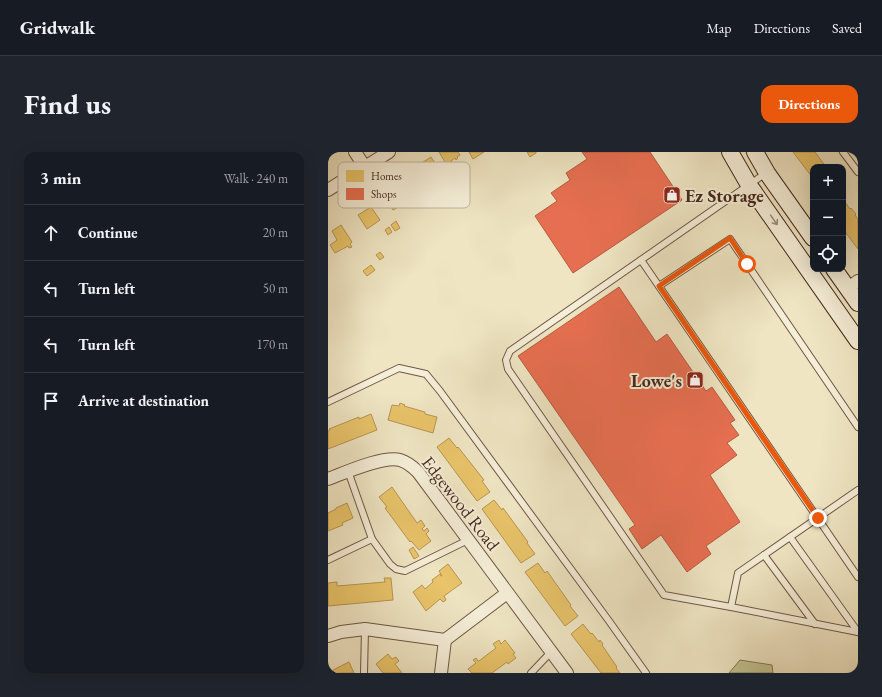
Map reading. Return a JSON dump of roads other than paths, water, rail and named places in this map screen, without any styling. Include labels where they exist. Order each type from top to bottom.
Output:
[{"type":"main road","points":[[730,152],[749,185],[858,341]]},
{"type":"main road","points":[[755,152],[767,172],[812,236]]},
{"type":"main road","points":[[838,272],[853,284],[858,303]]},
{"type":"street","points":[[355,152],[361,162]]},
{"type":"street","points":[[372,162],[389,152]]},
{"type":"street","points":[[328,190],[338,184]]},
{"type":"street","name":"Edgewood Road","points":[[328,479],[375,462],[389,459],[399,459],[407,463],[418,472],[566,673]]},
{"type":"street","points":[[328,636],[341,632],[365,629],[444,640],[507,593]]},
{"type":"street","points":[[441,673],[444,640]]},
{"type":"lane","points":[[843,152],[858,172]]},
{"type":"lane","points":[[767,172],[510,351],[506,360],[508,369],[664,595],[858,632]]},
{"type":"lane","points":[[659,286],[730,238],[858,427]]},
{"type":"lane","points":[[641,260],[858,577]]},
{"type":"lane","points":[[328,402],[399,368],[426,374],[440,391],[646,673]]},
{"type":"lane","points":[[348,471],[372,539],[390,564],[396,569],[405,571],[468,540]]},
{"type":"lane","points":[[731,608],[738,573],[858,490]]},
{"type":"lane","points":[[790,537],[858,632]]},
{"type":"lane","points":[[328,560],[372,539]]},
{"type":"lane","points":[[764,555],[815,624]]},
{"type":"lane","points":[[364,673],[365,629]]},
{"type":"lane","points":[[531,673],[551,652]]},
{"type":"place","name":"Ez Storage","points":[[672,195]]},
{"type":"place","name":"Lowe's","points":[[695,380]]}]
